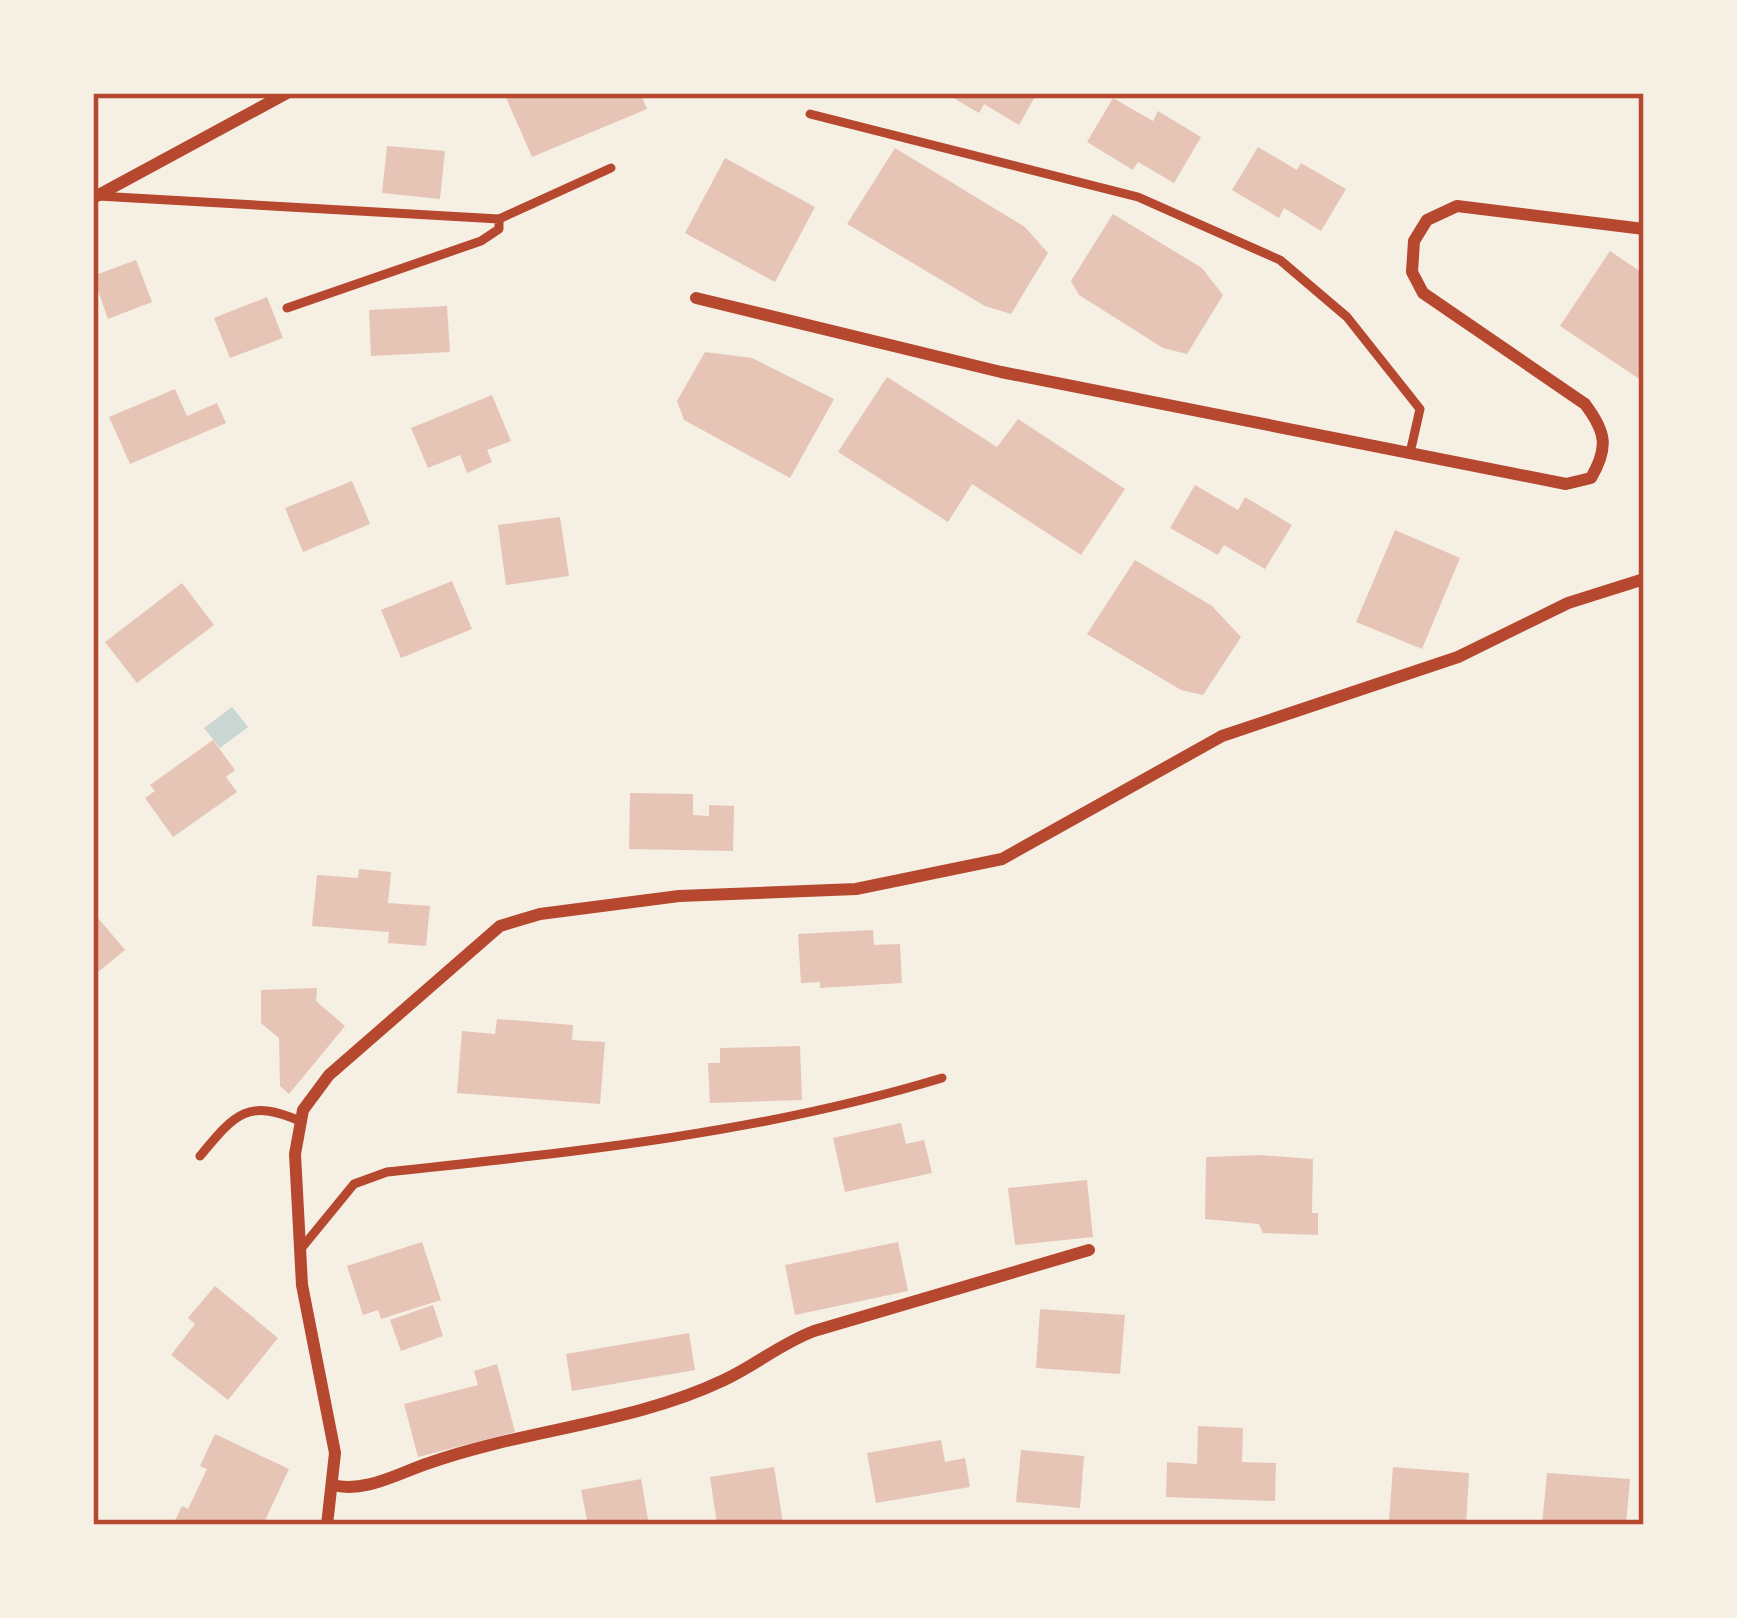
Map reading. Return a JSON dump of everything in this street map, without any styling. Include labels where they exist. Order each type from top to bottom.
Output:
[{"type":"street","points":[[96,197],[287,93]]},
{"type":"street","points":[[696,298],[1001,372],[1566,484],[1591,478],[1606,452],[1602,427],[1585,404],[1423,293],[1412,272],[1414,242],[1427,220],[1456,206],[1644,229]]},
{"type":"street","points":[[327,1525],[335,1453],[302,1286],[296,1154],[300,1121],[329,1075],[500,926],[540,914],[679,896],[856,889],[1002,859],[1222,736],[1458,657],[1568,603],[1644,579]]},
{"type":"street","points":[[332,1486],[355,1491],[481,1446],[666,1403],[728,1379],[777,1345],[814,1331],[1089,1250]]},
{"type":"lane","points":[[809,114],[1138,197],[1280,260],[1347,316],[1420,409],[1409,453]]},
{"type":"lane","points":[[96,197],[499,219],[611,168]]},
{"type":"lane","points":[[287,308],[481,242],[499,229],[499,219]]},
{"type":"lane","points":[[301,1250],[354,1184],[387,1172],[635,1146],[847,1107],[942,1078]]},
{"type":"lane","points":[[200,1156],[245,1111],[268,1106],[300,1121]]},
{"type":"shaded area","points":[[232,707],[248,727],[220,748],[204,728]]},
{"type":"building","points":[[504,93],[640,93],[647,109],[532,157]]},
{"type":"building","points":[[945,93],[1037,93],[1019,125],[984,104],[979,113]]},
{"type":"building","points":[[1113,98],[1153,121],[1158,111],[1201,137],[1174,183],[1138,162],[1133,170],[1087,142]]},
{"type":"building","points":[[387,146],[445,151],[440,199],[382,193]]},
{"type":"building","points":[[1258,147],[1297,170],[1301,163],[1346,189],[1321,231],[1284,208],[1279,218],[1232,190]]},
{"type":"building","points":[[895,148],[1025,227],[1048,253],[1011,314],[985,306],[847,224]]},
{"type":"building","points":[[725,158],[815,207],[775,282],[685,233]]},
{"type":"building","points":[[1113,214],[1202,268],[1223,295],[1187,354],[1163,348],[1079,295],[1071,281]]},
{"type":"building","points":[[1610,251],[1644,274],[1644,382],[1560,326]]},
{"type":"building","points":[[136,260],[152,302],[108,319],[93,276]]},
{"type":"building","points":[[267,297],[283,338],[230,358],[214,318]]},
{"type":"building","points":[[447,306],[450,352],[371,356],[369,310]]},
{"type":"building","points":[[705,352],[752,358],[834,399],[790,478],[684,420],[677,401]]},
{"type":"building","points":[[887,377],[997,447],[1018,419],[1125,489],[1081,555],[972,484],[948,522],[838,452]]},
{"type":"building","points":[[175,389],[187,416],[217,403],[226,423],[130,464],[109,417]]},
{"type":"building","points":[[492,395],[511,441],[487,450],[492,462],[467,473],[460,455],[428,468],[411,428]]},
{"type":"building","points":[[352,481],[370,524],[303,552],[285,508]]},
{"type":"building","points":[[1195,485],[1238,510],[1245,497],[1292,525],[1265,569],[1224,545],[1218,555],[1170,528]]},
{"type":"building","points":[[560,517],[569,576],[506,585],[498,525]]},
{"type":"building","points":[[1395,530],[1460,558],[1422,649],[1356,622]]},
{"type":"building","points":[[1135,560],[1212,606],[1241,637],[1203,695],[1181,690],[1087,634]]},
{"type":"building","points":[[452,581],[472,629],[401,658],[381,610]]},
{"type":"building","points":[[182,583],[214,625],[137,683],[105,642]]},
{"type":"building","points":[[213,740],[235,770],[226,777],[237,792],[173,837],[145,798],[155,791],[150,785]]},
{"type":"building","points":[[630,793],[693,794],[693,815],[709,816],[709,805],[734,806],[733,851],[629,849]]},
{"type":"building","points":[[359,869],[391,872],[388,903],[430,906],[426,946],[388,943],[389,932],[312,926],[317,875],[358,878]]},
{"type":"building","points":[[93,912],[125,950],[93,976]]},
{"type":"building","points":[[873,930],[874,945],[900,944],[902,983],[820,988],[820,982],[801,983],[798,934]]},
{"type":"building","points":[[317,988],[316,1001],[345,1026],[289,1094],[280,1086],[279,1038],[261,1023],[261,990]]},
{"type":"building","points":[[497,1019],[573,1025],[572,1040],[605,1042],[600,1104],[457,1093],[462,1031],[495,1034]]},
{"type":"building","points":[[800,1046],[802,1100],[710,1103],[708,1063],[720,1063],[720,1048]]},
{"type":"building","points":[[901,1123],[906,1144],[924,1140],[932,1173],[845,1192],[833,1138]]},
{"type":"building","points":[[1206,1157],[1313,1159],[1312,1213],[1318,1213],[1318,1235],[1263,1233],[1259,1224],[1205,1219]]},
{"type":"building","points":[[1087,1180],[1093,1237],[1015,1245],[1008,1188]]},
{"type":"building","points":[[422,1242],[441,1300],[381,1319],[378,1310],[363,1315],[347,1266]]},
{"type":"building","points":[[898,1242],[908,1291],[795,1315],[785,1265]]},
{"type":"building","points":[[215,1286],[278,1338],[228,1400],[171,1355],[195,1324],[188,1318]]},
{"type":"building","points":[[433,1305],[443,1336],[401,1351],[390,1320]]},
{"type":"building","points":[[1040,1309],[1125,1315],[1120,1374],[1036,1368]]},
{"type":"building","points":[[689,1333],[695,1370],[572,1391],[566,1354]]},
{"type":"building","points":[[497,1364],[515,1432],[418,1457],[404,1404],[478,1385],[474,1371]]},
{"type":"building","points":[[1198,1426],[1243,1428],[1242,1462],[1276,1463],[1275,1501],[1166,1497],[1167,1462],[1197,1464]]},
{"type":"building","points":[[215,1434],[289,1469],[263,1525],[173,1525],[182,1506],[188,1509],[207,1469],[200,1466]]},
{"type":"building","points":[[941,1440],[945,1462],[965,1458],[970,1487],[876,1503],[867,1453]]},
{"type":"building","points":[[1021,1450],[1084,1456],[1080,1508],[1016,1502]]},
{"type":"building","points":[[774,1467],[783,1523],[717,1525],[710,1477]]},
{"type":"building","points":[[1393,1467],[1469,1473],[1466,1525],[1389,1520]]},
{"type":"building","points":[[1547,1473],[1630,1479],[1626,1525],[1542,1525]]},
{"type":"building","points":[[641,1479],[649,1525],[588,1525],[581,1490]]}]
